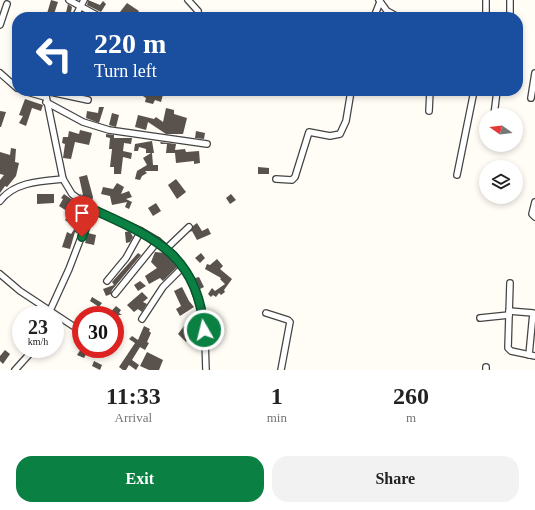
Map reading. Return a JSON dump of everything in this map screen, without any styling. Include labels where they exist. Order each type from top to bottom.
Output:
[{"type":"street","points":[[69,0],[91,12]]},
{"type":"street","points":[[77,12],[84,0]]},
{"type":"street","points":[[188,0],[198,11]]},
{"type":"street","points":[[486,0],[486,12]]},
{"type":"street","points":[[510,0],[510,12]]},
{"type":"street","points":[[376,12],[379,1]]},
{"type":"street","points":[[379,1],[389,12]]},
{"type":"street","points":[[0,25],[7,4]]},
{"type":"street","points":[[0,73],[12,84]]},
{"type":"street","points":[[531,98],[535,73]]},
{"type":"street","points":[[45,96],[64,179],[77,199],[92,209],[141,231],[158,241],[167,248],[183,267],[192,282],[202,312],[206,370]]},
{"type":"street","points":[[46,96],[83,122],[99,128],[120,133],[207,144]]},
{"type":"street","points":[[54,96],[88,100]]},
{"type":"street","points":[[276,179],[292,180],[295,177],[309,132],[330,136],[340,134],[346,121],[350,96]]},
{"type":"street","points":[[429,112],[430,96]]},
{"type":"street","points":[[457,175],[473,96]]},
{"type":"street","points":[[495,108],[496,96]]},
{"type":"street","points":[[0,201],[6,194],[21,186],[38,181],[64,179]]},
{"type":"street","points":[[535,202],[532,214],[535,217]]},
{"type":"street","points":[[52,306],[69,269],[92,209]]},
{"type":"street","points":[[167,248],[189,228]]},
{"type":"street","points":[[107,281],[126,258],[141,231]]},
{"type":"street","points":[[115,294],[158,241]]},
{"type":"street","points":[[142,319],[163,287],[183,267]]},
{"type":"street","points":[[0,274],[40,306]]},
{"type":"street","points":[[480,318],[509,313],[533,313],[532,356],[511,351],[508,348],[509,313],[510,283]]},
{"type":"street","points":[[266,313],[290,321],[281,370]]},
{"type":"street","points":[[15,370],[26,358]]},
{"type":"building","points":[[51,0],[58,2],[55,12],[47,12]]},
{"type":"building","points":[[88,0],[100,5],[103,1],[106,4],[101,12],[87,5]]},
{"type":"building","points":[[127,3],[139,11],[138,12],[120,12]]},
{"type":"building","points":[[68,4],[72,7],[71,12],[66,12]]},
{"type":"building","points":[[143,96],[163,96],[161,102],[155,100],[153,104],[145,102],[146,98]]},
{"type":"building","points":[[25,99],[43,105],[41,111],[32,108],[26,126],[19,123],[23,116],[19,115]]},
{"type":"building","points":[[99,107],[104,107],[99,123],[86,118],[87,111],[98,113]]},
{"type":"building","points":[[166,108],[174,110],[174,114],[187,118],[183,134],[166,134],[148,122],[146,130],[135,127],[138,115],[154,119],[156,117],[163,122]]},
{"type":"building","points":[[0,111],[6,112],[1,127],[0,127]]},
{"type":"building","points":[[112,113],[119,115],[116,127],[109,125]]},
{"type":"building","points":[[80,130],[92,133],[89,145],[75,142],[71,159],[63,158],[65,144],[62,143],[63,137],[68,137],[69,131],[79,134]]},
{"type":"building","points":[[196,131],[205,133],[204,139],[195,138]]},
{"type":"building","points":[[106,134],[114,135],[114,138],[132,138],[131,144],[124,143],[123,151],[132,153],[131,159],[123,157],[121,174],[114,174],[114,167],[110,167],[112,149],[109,149],[110,138],[106,137]]},
{"type":"building","points":[[152,141],[154,153],[152,153],[153,165],[158,165],[158,171],[145,171],[147,173],[142,176],[140,180],[135,179],[137,171],[147,165],[143,158],[151,153],[146,153],[146,149],[139,147],[138,151],[134,151],[135,144]]},
{"type":"building","points":[[160,142],[176,144],[175,150],[185,149],[186,152],[199,151],[200,163],[194,164],[194,161],[176,163],[175,153],[166,153],[167,144],[161,144]]},
{"type":"building","points":[[11,148],[16,149],[15,162],[19,163],[16,176],[0,193],[0,180],[4,175],[0,174],[0,152],[10,155]]},
{"type":"building","points":[[258,167],[269,168],[269,174],[258,174]]},
{"type":"building","points":[[87,175],[93,197],[92,202],[79,194],[83,195],[79,177]]},
{"type":"building","points":[[176,179],[186,192],[177,199],[168,185]]},
{"type":"building","points":[[117,183],[124,187],[121,194],[129,191],[132,197],[126,199],[132,202],[129,209],[125,207],[127,202],[112,205],[110,196],[101,194],[103,187],[113,189]]},
{"type":"building","points":[[37,194],[54,194],[54,203],[37,204]]},
{"type":"building","points":[[64,194],[84,208],[82,210],[86,213],[82,220],[74,214],[68,222],[65,220],[70,213],[59,206],[63,199],[61,198]]},
{"type":"building","points":[[231,194],[236,200],[230,204],[226,198]]},
{"type":"building","points":[[156,203],[161,211],[153,216],[148,208]]},
{"type":"building","points":[[197,223],[202,231],[208,228],[211,234],[197,240],[192,231],[190,232],[193,226]]},
{"type":"building","points":[[77,225],[80,228],[78,234],[75,232],[70,249],[62,247],[67,232],[71,234]]},
{"type":"building","points":[[130,231],[133,237],[130,242],[126,243],[125,232]]},
{"type":"building","points":[[88,233],[96,235],[94,245],[85,243]]},
{"type":"building","points":[[155,252],[165,253],[177,267],[163,281],[160,278],[149,284],[145,276],[157,268],[151,262]]},
{"type":"building","points":[[138,253],[141,255],[112,290],[111,294],[106,296],[103,289],[114,285],[112,282]]},
{"type":"building","points":[[201,253],[205,258],[200,263],[195,258]]},
{"type":"building","points":[[217,259],[223,266],[220,269],[232,279],[224,290],[225,292],[221,295],[219,293],[216,297],[213,295],[211,297],[208,294],[212,288],[215,291],[225,284],[220,279],[221,278],[205,269],[207,264],[210,265]]},
{"type":"building","points":[[199,277],[204,287],[200,289],[195,278]]},
{"type":"building","points":[[140,281],[146,286],[138,291],[134,285]]},
{"type":"building","points":[[182,287],[189,301],[194,307],[180,316],[176,309],[181,306],[174,291]]},
{"type":"building","points":[[142,292],[148,298],[143,302],[147,304],[142,312],[138,309],[134,312],[127,305]]},
{"type":"building","points":[[92,297],[102,303],[100,306],[98,306],[90,301]]},
{"type":"building","points":[[144,326],[150,329],[149,331],[151,333],[147,342],[149,343],[145,350],[140,347],[132,360],[139,365],[136,370],[129,365],[126,370],[123,370],[119,367],[135,343],[129,339],[132,336],[138,340]]},
{"type":"building","points":[[184,326],[193,334],[186,342],[178,334]]},
{"type":"building","points":[[5,350],[10,354],[3,364],[0,361],[0,356]]},
{"type":"building","points":[[147,352],[163,360],[159,370],[149,370],[140,366]]},
{"type":"building","points":[[94,361],[102,365],[100,370],[92,366]]},
{"type":"route","points":[[82,237],[92,209],[141,231],[158,241],[174,255],[190,277],[202,312],[204,330]]}]
